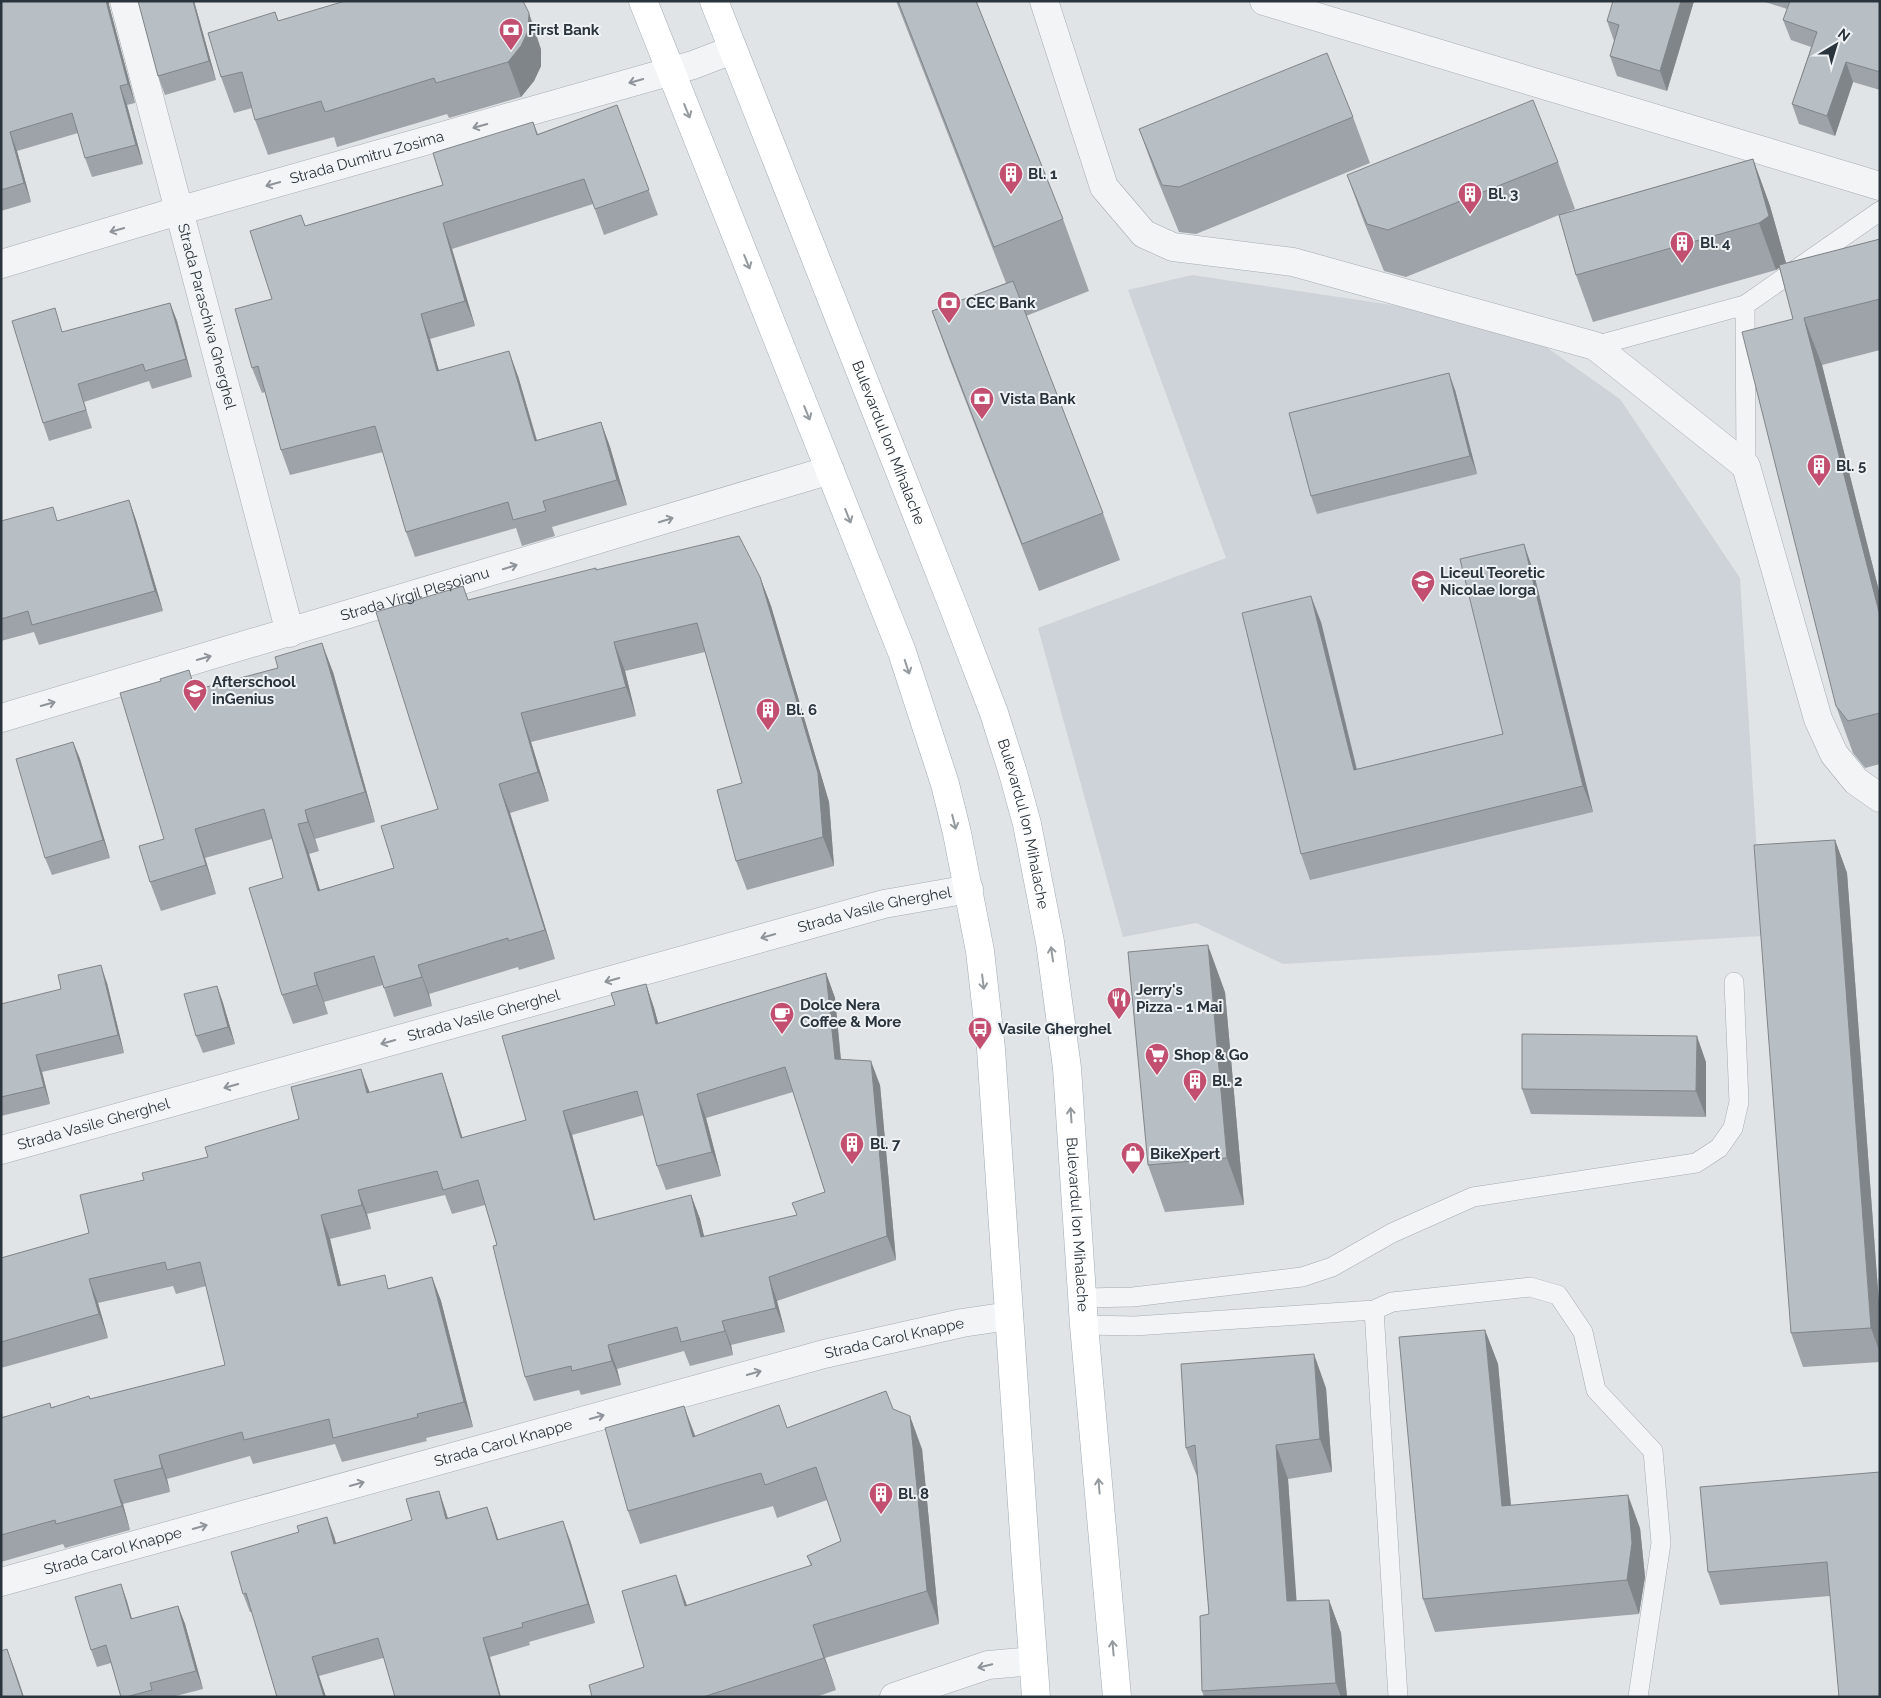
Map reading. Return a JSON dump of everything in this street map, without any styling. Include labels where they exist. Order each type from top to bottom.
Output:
[{"type":"main road","points":[[643,1],[902,652],[945,784],[969,889],[980,951],[991,1049],[1036,1697]]},
{"type":"main road","name":"Bulevardul Ion Mihalache","points":[[714,1],[994,714],[1027,824],[1050,942],[1068,1068],[1084,1325],[1117,1697]]},
{"type":"street","name":"Strada Paraschiva Gherghel","points":[[124,1],[290,633]]},
{"type":"street","points":[[1044,1],[1104,187],[1144,234],[1173,247],[1293,262],[1594,346],[1746,466],[1818,719],[1834,754],[1856,781],[1880,798]]},
{"type":"street","points":[[1264,1],[1880,186]]},
{"type":"street","name":"Strada Dumitru Zosima","points":[[1,264],[693,65],[732,50]]},
{"type":"street","name":"Strada Virgil Pleșoianu","points":[[1,718],[830,470]]},
{"type":"street","name":"Strada Vasile Gherghel","points":[[1,1150],[884,904],[969,889]]},
{"type":"street","name":"Strada Carol Knappe","points":[[1,1582],[824,1354],[962,1323],[1009,1316]]},
{"type":"street","points":[[894,1697],[988,1665],[1034,1661]]},
{"type":"lane","points":[[1594,346],[1745,305],[1880,211]]},
{"type":"lane","points":[[1745,305],[1746,466]]},
{"type":"lane","points":[[1082,1298],[1133,1298],[1302,1277],[1332,1266],[1392,1233],[1473,1197],[1696,1163],[1719,1148],[1733,1128],[1739,1102],[1734,982]]},
{"type":"lane","points":[[1084,1325],[1135,1326],[1374,1310],[1392,1302],[1530,1287],[1558,1295],[1583,1332],[1596,1390],[1653,1451],[1661,1543],[1638,1697]]},
{"type":"lane","points":[[1374,1310],[1398,1697]]},
{"type":"shaded area","name":"Liceul Teoretic Nicolae Iorga","points":[[1192,275],[1512,323],[1620,399],[1740,578],[1762,936],[1283,964],[1196,923],[1123,937],[1038,628],[1226,558],[1128,290]]},
{"type":"building","points":[[1,1],[106,1],[128,84],[120,86],[136,145],[85,158],[72,113],[10,132],[24,183],[1,190]]},
{"type":"building","points":[[138,1],[193,1],[209,61],[158,76]]},
{"type":"building","points":[[345,1],[523,1],[529,13],[528,31],[521,46],[508,62],[436,83],[434,78],[325,112],[321,101],[255,120],[242,72],[221,77],[208,33],[275,12],[278,21]]},
{"type":"building","name":"Bl. 1","points":[[898,1],[976,1],[1063,219],[994,247]]},
{"type":"building","points":[[1613,1],[1681,1],[1660,71],[1610,56],[1619,25],[1607,21]]},
{"type":"building","points":[[1790,1],[1880,1],[1880,72],[1846,62],[1827,116],[1792,104],[1817,32],[1783,20]]},
{"type":"building","points":[[1327,53],[1353,117],[1179,187],[1162,185],[1139,129]]},
{"type":"building","points":[[1533,100],[1558,162],[1388,230],[1367,224],[1347,175]]},
{"type":"building","points":[[617,105],[649,190],[595,209],[584,179],[443,223],[465,301],[421,314],[437,371],[509,351],[535,441],[601,422],[617,480],[543,501],[546,511],[513,520],[508,502],[406,532],[375,426],[281,450],[258,366],[252,368],[235,309],[272,299],[250,231],[301,215],[305,226],[443,185],[433,153],[533,122],[537,135]]},
{"type":"building","points":[[1753,159],[1769,216],[1759,223],[1576,275],[1559,215]]},
{"type":"building","name":"Bl. 5","points":[[1880,239],[1880,299],[1804,318],[1880,616],[1880,713],[1848,721],[1836,706],[1742,332],[1793,319],[1779,265]]},
{"type":"building","points":[[1013,281],[1103,513],[1022,544],[932,311]]},
{"type":"building","points":[[170,303],[186,359],[145,371],[143,364],[78,384],[86,410],[43,423],[12,321],[55,308],[62,332]]},
{"type":"building","points":[[1449,373],[1470,456],[1311,496],[1289,413]]},
{"type":"building","points":[[129,500],[155,591],[32,625],[28,611],[1,619],[1,521],[53,507],[57,521]]},
{"type":"building","points":[[739,536],[760,577],[818,773],[823,837],[736,861],[717,790],[742,783],[697,623],[614,642],[626,687],[521,713],[538,772],[499,784],[545,930],[508,941],[508,938],[418,965],[422,977],[384,988],[374,956],[314,973],[317,985],[282,995],[249,888],[283,878],[264,809],[195,829],[206,865],[150,882],[139,846],[164,839],[120,693],[161,681],[160,679],[189,670],[195,690],[278,668],[275,657],[322,643],[365,792],[305,810],[308,822],[298,824],[318,891],[394,868],[381,826],[438,809],[376,612],[463,586],[468,600],[596,568],[596,570]]},
{"type":"building","points":[[1524,544],[1583,786],[1301,854],[1242,613],[1311,596],[1354,770],[1503,734],[1460,559]]},
{"type":"building","points":[[73,742],[103,840],[45,858],[16,759]]},
{"type":"building","points":[[1835,840],[1871,1328],[1791,1333],[1754,845]]},
{"type":"building","name":"Bl. 2","points":[[1208,945],[1227,1158],[1148,1165],[1128,952]]},
{"type":"building","points":[[101,965],[118,1035],[36,1055],[44,1087],[1,1097],[1,1004],[61,989],[58,975]]},
{"type":"building","points":[[826,973],[835,1059],[871,1061],[887,1236],[769,1277],[776,1308],[722,1321],[725,1331],[681,1342],[677,1327],[608,1345],[612,1361],[572,1371],[571,1366],[525,1377],[493,1246],[497,1245],[478,1180],[443,1190],[437,1171],[358,1190],[362,1205],[321,1215],[338,1286],[385,1275],[388,1289],[432,1277],[464,1402],[417,1414],[418,1417],[333,1438],[329,1419],[244,1440],[242,1432],[159,1455],[162,1468],[114,1480],[122,1506],[56,1524],[55,1520],[1,1535],[1,1418],[50,1403],[51,1408],[89,1396],[90,1399],[225,1365],[200,1262],[167,1270],[165,1262],[89,1279],[99,1314],[1,1342],[1,1258],[89,1233],[80,1195],[144,1180],[142,1173],[208,1157],[205,1147],[299,1119],[291,1087],[361,1069],[367,1093],[442,1073],[461,1138],[526,1120],[502,1036],[615,1005],[611,993],[646,984],[656,1024]],"holes":[[[785,1067],[825,1192],[792,1203],[797,1215],[701,1237],[691,1195],[594,1220],[563,1111],[637,1091],[657,1166],[712,1152],[697,1094]]]},
{"type":"building","points":[[217,986],[228,1027],[196,1036],[184,994]]},
{"type":"building","points":[[1522,1034],[1697,1036],[1696,1091],[1522,1089]]},
{"type":"building","points":[[1485,1330],[1502,1506],[1628,1495],[1632,1543],[1627,1580],[1423,1599],[1399,1337]]},
{"type":"building","points":[[1314,1354],[1320,1439],[1276,1445],[1287,1601],[1329,1600],[1336,1683],[1202,1691],[1200,1616],[1209,1614],[1195,1445],[1186,1448],[1181,1364]]},
{"type":"building","points":[[886,1391],[893,1409],[910,1416],[927,1591],[813,1625],[824,1658],[703,1697],[592,1697],[589,1685],[644,1667],[622,1591],[676,1575],[685,1606],[812,1565],[807,1556],[841,1541],[816,1467],[765,1485],[761,1473],[628,1511],[605,1428],[684,1406],[693,1437],[779,1405],[787,1428]]},
{"type":"building","points":[[1880,1472],[1880,1697],[1839,1697],[1827,1562],[1708,1572],[1700,1487]]},
{"type":"building","points":[[439,1491],[446,1519],[487,1507],[497,1540],[563,1521],[588,1604],[522,1623],[523,1627],[483,1638],[500,1697],[395,1697],[378,1638],[312,1657],[324,1697],[277,1697],[246,1593],[243,1594],[231,1552],[299,1532],[297,1526],[327,1517],[334,1544],[412,1520],[406,1499]]},
{"type":"building","points":[[121,1584],[131,1619],[178,1606],[196,1671],[150,1683],[152,1690],[121,1697],[106,1645],[91,1650],[75,1597]]},
{"type":"building","points":[[7,1649],[23,1697],[1,1697],[1,1651]]},
{"type":"place","name":"First Bank","points":[[511,51]]},
{"type":"place","name":"Bl. 1","points":[[1011,195]]},
{"type":"place","name":"Bl. 3","points":[[1470,215]]},
{"type":"place","name":"Bl. 4","points":[[1682,264]]},
{"type":"place","name":"CEC Bank","points":[[949,324]]},
{"type":"place","name":"Vista Bank","points":[[982,420]]},
{"type":"place","name":"Bl. 5","points":[[1819,487]]},
{"type":"place","name":"Liceul Teoretic Nicolae Iorga","points":[[1423,603]]},
{"type":"place","name":"Afterschool inGenius","points":[[195,712]]},
{"type":"place","name":"Bl. 6","points":[[768,731]]},
{"type":"place","name":"Jerry's Pizza - 1 Mai","points":[[1119,1020]]},
{"type":"place","name":"Dolce Nera Coffee & More","points":[[782,1035]]},
{"type":"place","name":"Vasile Gherghel","points":[[980,1050]]},
{"type":"place","name":"Shop & Go","points":[[1157,1076]]},
{"type":"place","name":"Bl. 2","points":[[1195,1102]]},
{"type":"place","name":"Bl. 7","points":[[852,1165]]},
{"type":"place","name":"BikeXpert","points":[[1133,1175]]},
{"type":"place","name":"Bl. 8","points":[[881,1515]]}]
